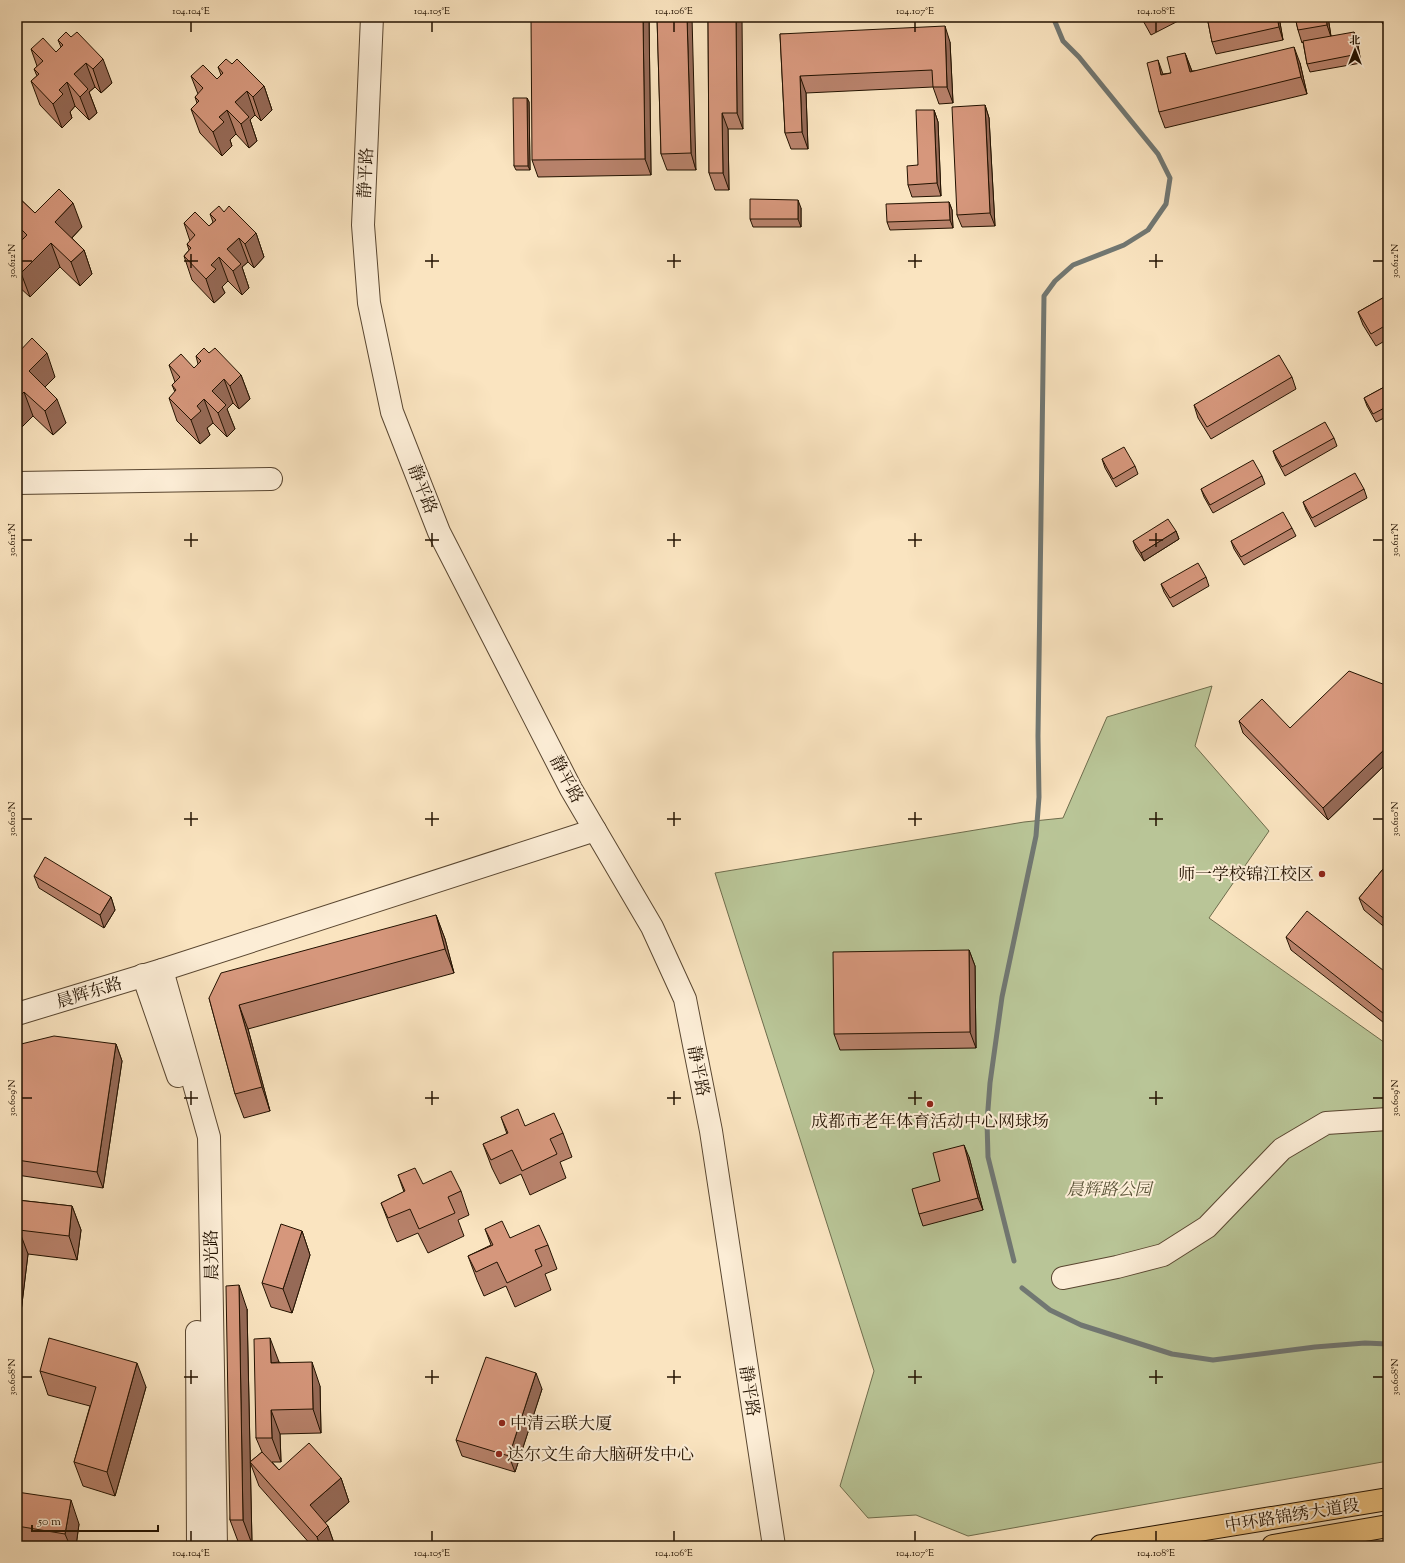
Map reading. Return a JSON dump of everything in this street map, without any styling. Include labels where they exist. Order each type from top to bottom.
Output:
[{"type":"main road","name":"中环路锦绣大道段","points":[[1101,1546],[1388,1499]]},
{"type":"main road","name":"中环路锦绣大道段","points":[[1273,1546],[1388,1526]]},
{"type":"street","name":"静平路","points":[[372,17],[363,225],[369,304],[392,412],[439,532],[572,789],[652,927],[685,999],[711,1131],[774,1546]]},
{"type":"street","points":[[17,484],[271,479]]},
{"type":"street","name":"晨辉东路","points":[[17,1014],[595,830]]},
{"type":"street","name":"晨光路","points":[[152,972],[195,1127],[197,1177],[198,1546]]},
{"type":"street","name":"晨光路","points":[[152,972],[209,1137],[216,1546]]},
{"type":"street","points":[[1063,1278],[1118,1267],[1163,1255],[1207,1227],[1282,1150],[1326,1123],[1386,1116]]},
{"type":"green space","name":"晨辉路公园","points":[[1212,686],[1195,746],[1269,831],[1209,918],[1388,1045],[1388,1461],[968,1536],[916,1515],[868,1518],[840,1486],[874,1371],[715,873],[1024,822],[1063,818],[1107,717]]},
{"type":"building","points":[[531,17],[643,17],[645,159],[532,160]]},
{"type":"building","points":[[657,17],[687,17],[691,153],[661,154]]},
{"type":"building","points":[[708,17],[736,17],[737,113],[722,113],[723,173],[709,173]]},
{"type":"building","points":[[1207,17],[1277,17],[1279,27],[1212,42]]},
{"type":"building","points":[[1295,17],[1326,17],[1327,25],[1298,30]]},
{"type":"building","points":[[1380,17],[1388,17],[1388,18],[1383,21]]},
{"type":"building","points":[[945,26],[947,87],[933,87],[932,70],[800,76],[802,132],[785,133],[780,34]]},
{"type":"building","points":[[66,32],[71,37],[77,32],[103,59],[93,69],[86,63],[74,74],[88,89],[80,97],[67,82],[59,90],[63,94],[53,104],[31,81],[39,74],[34,69],[43,61],[31,49],[43,38],[56,52],[63,45],[58,40]]},
{"type":"building","points":[[1354,32],[1358,54],[1307,64],[1303,41]]},
{"type":"building","points":[[1294,47],[1301,77],[1159,112],[1147,63],[1158,60],[1161,75],[1171,73],[1167,57],[1185,53],[1190,72]]},
{"type":"building","points":[[226,59],[232,64],[237,59],[264,86],[253,97],[247,91],[235,102],[249,117],[241,124],[227,110],[219,117],[224,122],[213,132],[191,109],[199,101],[195,97],[203,88],[191,76],[203,65],[217,79],[223,73],[218,67]]},
{"type":"building","points":[[513,98],[527,98],[528,166],[514,166]]},
{"type":"building","points":[[985,105],[990,213],[957,215],[952,107]]},
{"type":"building","points":[[916,110],[934,110],[937,183],[908,185],[907,166],[918,165]]},
{"type":"building","points":[[59,189],[73,203],[55,222],[84,250],[71,262],[51,243],[21,273],[17,269],[17,245],[27,235],[17,225],[17,196],[35,213]]},
{"type":"building","points":[[750,199],[798,200],[798,219],[750,219]]},
{"type":"building","points":[[949,202],[950,220],[887,222],[886,204]]},
{"type":"building","points":[[219,206],[224,212],[229,206],[256,233],[245,244],[239,238],[227,249],[241,264],[233,271],[219,257],[211,265],[216,269],[206,279],[184,256],[191,248],[187,244],[195,235],[184,223],[195,212],[209,226],[216,220],[210,214]]},
{"type":"building","points":[[1388,295],[1388,324],[1371,334],[1358,312]]},
{"type":"building","points":[[32,338],[47,353],[29,371],[57,399],[45,411],[24,392],[17,399],[17,354]]},
{"type":"building","points":[[204,348],[209,353],[215,348],[241,375],[230,386],[224,379],[212,391],[226,405],[218,413],[204,399],[197,406],[201,411],[191,420],[169,398],[176,390],[172,385],[180,377],[169,365],[181,354],[194,368],[201,361],[196,356]]},
{"type":"building","points":[[1279,355],[1292,377],[1207,427],[1194,405]]},
{"type":"building","points":[[1388,385],[1388,406],[1373,414],[1364,398]]},
{"type":"building","points":[[1325,422],[1334,438],[1282,467],[1273,451]]},
{"type":"building","points":[[1124,447],[1135,466],[1113,479],[1102,459]]},
{"type":"building","points":[[1253,460],[1262,476],[1210,505],[1201,489]]},
{"type":"building","points":[[1355,473],[1364,489],[1312,518],[1303,502]]},
{"type":"building","points":[[1283,512],[1292,528],[1241,557],[1231,541]]},
{"type":"building","points":[[1168,519],[1176,531],[1141,553],[1133,541]]},
{"type":"building","points":[[1198,563],[1206,577],[1170,598],[1161,584]]},
{"type":"building","points":[[1349,671],[1388,686],[1388,746],[1323,808],[1239,721],[1262,699],[1290,728]]},
{"type":"building","points":[[45,857],[111,897],[100,915],[34,876]]},
{"type":"building","points":[[1388,863],[1388,922],[1359,898]]},
{"type":"building","points":[[1307,911],[1388,974],[1388,1017],[1286,937]]},
{"type":"building","points":[[436,915],[445,949],[239,1005],[262,1087],[235,1094],[209,998],[221,973]]},
{"type":"building","points":[[969,950],[970,1032],[834,1034],[833,952]]},
{"type":"building","points":[[54,1036],[116,1044],[97,1172],[17,1160],[17,1045]]},
{"type":"building","points":[[518,1109],[525,1126],[554,1113],[563,1133],[550,1139],[557,1154],[522,1171],[512,1150],[491,1160],[483,1144],[508,1133],[501,1117]]},
{"type":"building","points":[[964,1145],[978,1198],[919,1214],[912,1189],[940,1181],[933,1153]]},
{"type":"building","points":[[415,1168],[423,1184],[451,1171],[461,1191],[448,1197],[455,1213],[419,1229],[410,1209],[388,1218],[381,1203],[405,1191],[398,1175]]},
{"type":"building","points":[[17,1200],[72,1206],[69,1236],[19,1230],[17,1248]]},
{"type":"building","points":[[502,1221],[510,1238],[539,1225],[548,1245],[535,1250],[542,1266],[507,1283],[497,1262],[476,1272],[468,1256],[493,1245],[485,1229]]},
{"type":"building","points":[[281,1224],[302,1231],[283,1289],[262,1283]]},
{"type":"building","points":[[239,1285],[243,1520],[230,1520],[226,1286]]},
{"type":"building","points":[[49,1338],[137,1363],[107,1472],[74,1462],[96,1387],[40,1371]]},
{"type":"building","points":[[270,1338],[271,1363],[312,1362],[313,1409],[271,1410],[272,1438],[256,1438],[254,1339]]},
{"type":"building","name":"中清云联大厦","points":[[486,1357],[536,1373],[509,1456],[456,1440]]},
{"type":"building","points":[[309,1443],[341,1478],[310,1505],[328,1526],[317,1537],[250,1462],[262,1452],[279,1470]]},
{"type":"building","points":[[17,1492],[71,1500],[65,1534],[17,1526]]},
{"type":"waterway","points":[[1014,1261],[988,1157],[987,1122],[990,1083],[1002,997],[1036,836],[1039,797],[1038,736],[1044,296],[1055,281],[1073,265],[1124,245],[1148,230],[1166,204],[1170,178],[1158,154],[1079,57],[1063,41],[1053,17]]},
{"type":"waterway","points":[[1022,1288],[1050,1310],[1081,1325],[1172,1354],[1213,1360],[1315,1347],[1365,1343],[1388,1344]]},
{"type":"place","name":"师一学校锦江校区","points":[[1322,874]]},
{"type":"place","name":"成都市老年体育活动中心网球场","points":[[930,1104]]},
{"type":"place","name":"中清云联大厦","points":[[502,1423]]},
{"type":"place","name":"达尔文生命大脑研发中心","points":[[499,1454]]}]
